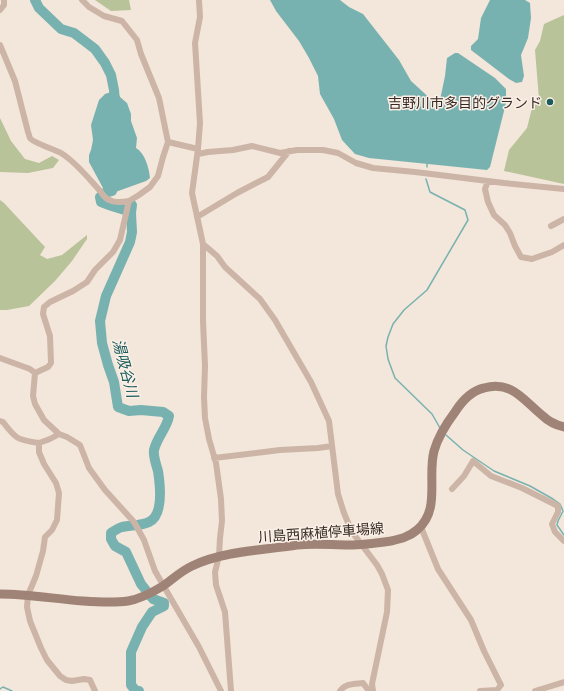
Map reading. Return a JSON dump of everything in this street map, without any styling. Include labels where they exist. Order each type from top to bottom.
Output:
[{"type":"main road","name":"川島西麻植停車場線","points":[[0,594],[28,595],[67,600],[112,602],[128,601],[143,597],[164,586],[181,572],[192,566],[219,556],[306,544],[371,544],[400,539],[412,534],[420,527],[427,516],[432,502],[432,461],[437,443],[460,404],[474,392],[483,388],[501,386],[516,392],[550,422],[564,428]]},
{"type":"street","points":[[0,10],[4,6],[4,0]]},
{"type":"street","points":[[0,44],[15,81],[30,139],[62,153],[72,161],[102,195],[111,201],[129,201],[150,187],[158,176],[168,142],[159,98],[141,54],[137,40],[122,21],[104,16],[89,7],[82,0]]},
{"type":"street","points":[[199,0],[200,17],[195,43],[200,123],[198,152],[192,193],[203,244],[203,321],[205,366],[204,397],[206,425],[222,499],[219,556],[215,572],[216,585],[225,612],[231,691]]},
{"type":"street","points":[[168,142],[198,152],[233,150],[252,146],[280,152],[323,150],[338,153],[356,163],[373,168],[564,189]]},
{"type":"street","points":[[197,217],[268,177],[289,151]]},
{"type":"street","points":[[488,181],[485,189],[488,202],[494,215],[510,232],[521,257],[532,259],[552,252],[564,245]]},
{"type":"street","points":[[35,373],[48,367],[51,363],[50,336],[43,314],[44,308],[50,302],[73,291],[87,282],[95,270],[113,252],[120,240],[129,201]]},
{"type":"street","points":[[551,226],[564,218]]},
{"type":"street","points":[[203,244],[217,256],[225,268],[260,299],[275,320],[311,382],[329,420],[338,494],[344,513],[352,532],[382,574],[388,590],[387,612],[372,684],[373,691]]},
{"type":"street","points":[[0,358],[30,369],[35,373]]},
{"type":"street","points":[[35,373],[33,396],[35,404],[44,420],[59,434],[80,445],[89,468],[134,522],[144,540],[155,571],[199,646],[221,691]]},
{"type":"street","points":[[0,421],[14,436],[23,440],[39,443],[59,434]]},
{"type":"street","points":[[39,443],[39,452],[44,464],[56,483],[59,493],[58,520],[52,530],[45,537],[36,576],[28,595],[27,607],[30,622],[40,648],[47,660],[60,676],[66,680],[72,681],[84,679],[90,680],[95,691]]},
{"type":"street","points":[[214,458],[280,450],[332,446]]},
{"type":"street","points":[[452,489],[464,476],[473,461],[491,476],[522,488],[558,506],[558,512],[552,524],[555,532],[564,541]]},
{"type":"street","points":[[420,527],[438,570],[471,620],[501,685],[497,690],[480,691]]},
{"type":"street","points":[[536,691],[564,682]]},
{"type":"street","points":[[340,691],[346,685],[363,683],[369,691]]},
{"type":"green space","points":[[95,0],[129,0],[131,10],[111,11]]},
{"type":"green space","name":"吉野川市多目的グランド","points":[[564,15],[564,184],[504,171],[509,150],[527,128],[533,104],[539,99],[535,50],[540,41],[544,24]]},
{"type":"green space","points":[[0,118],[11,141],[25,159],[39,163],[52,156],[59,160],[53,168],[28,173],[0,172]]},
{"type":"green space","points":[[0,200],[45,247],[40,255],[47,259],[62,255],[87,235],[87,239],[72,261],[55,281],[29,306],[7,310],[0,310]]},
{"type":"water","points":[[270,0],[340,0],[349,7],[363,14],[399,60],[411,81],[434,102],[440,100],[447,58],[455,53],[458,53],[495,78],[506,89],[506,103],[490,167],[487,170],[369,158],[355,154],[342,140],[334,119],[320,94],[318,76],[309,58]]},
{"type":"water","points":[[490,0],[525,0],[530,3],[531,18],[528,38],[521,55],[524,76],[522,82],[516,83],[509,79],[471,50],[471,46],[478,39],[481,18]]},
{"type":"water","points":[[117,90],[120,97],[127,103],[137,138],[136,148],[142,153],[148,165],[150,178],[146,181],[107,195],[103,191],[103,188],[89,162],[89,155],[93,140],[91,125],[99,100],[105,94]]},
{"type":"waterway","name":"湯吸谷川","points":[[35,0],[39,8],[61,29],[74,33],[95,49],[111,75],[115,103]]},
{"type":"waterway","points":[[426,179],[430,192],[465,210],[468,220],[427,290],[404,310],[393,324],[386,346],[388,359],[395,378],[432,414],[440,428]]},
{"type":"waterway","points":[[112,191],[105,193],[100,197],[101,202],[124,209],[131,213]]},
{"type":"waterway","name":"湯吸谷川","points":[[132,205],[132,232],[130,242],[106,296],[100,321],[102,343],[114,382],[118,407],[129,411],[141,410],[163,412],[169,416],[154,450],[154,457],[160,483],[160,499],[157,513],[149,522],[122,527],[111,533],[111,539],[115,546],[126,552],[141,584],[153,599],[164,603],[164,606],[152,612],[142,627],[131,652],[131,685],[136,691],[139,691]]},
{"type":"waterway","points":[[446,435],[463,450],[494,471],[530,486],[560,504],[563,511],[557,525],[564,535]]},
{"type":"waterway","points":[[0,689],[3,687],[12,691]]},
{"type":"place","name":"吉野川市多目的グランド","points":[[550,102]]}]
